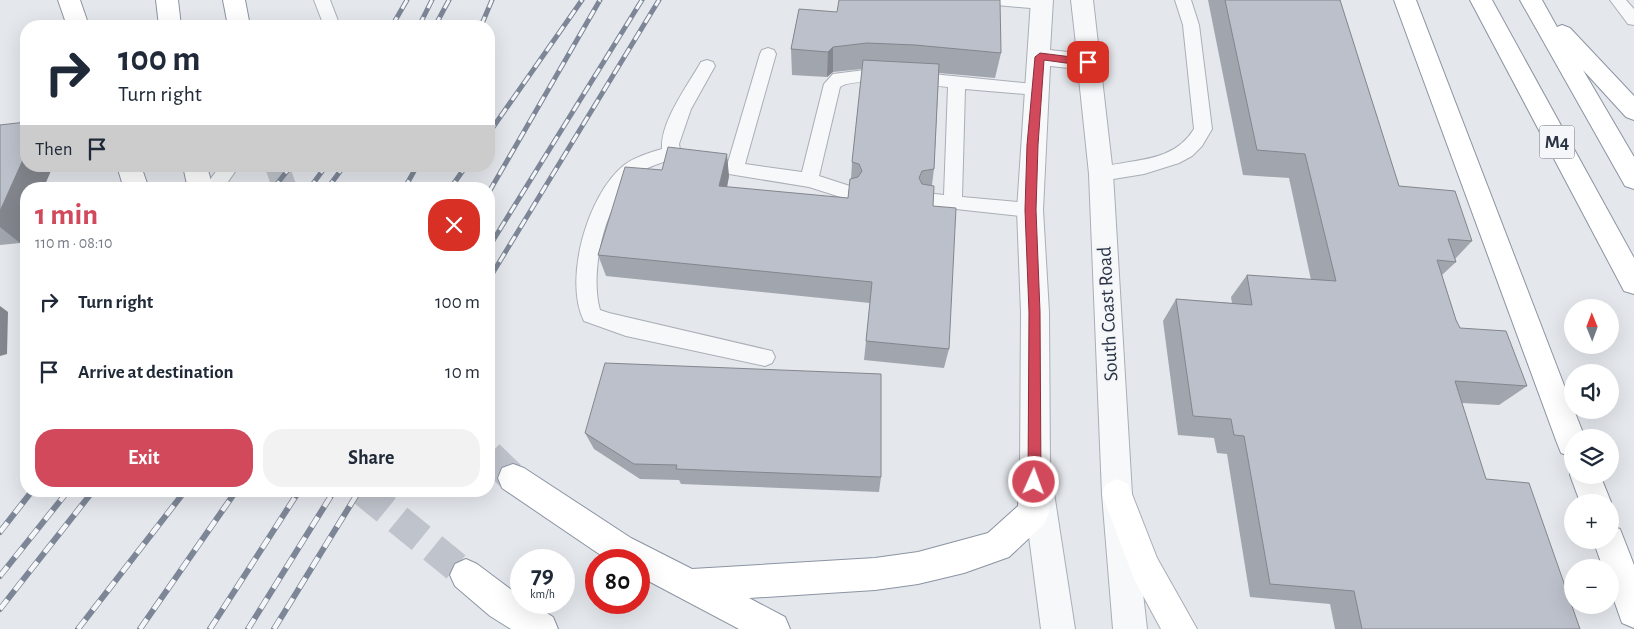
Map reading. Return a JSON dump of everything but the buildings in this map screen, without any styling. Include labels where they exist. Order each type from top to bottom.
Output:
[{"type":"main road","points":[[69,0],[76,20]]},
{"type":"main road","points":[[167,0],[169,20]]},
{"type":"main road","points":[[234,0],[238,20]]},
{"type":"main road","points":[[1405,0],[1567,429]]},
{"type":"main road","name":"M4","points":[[1481,0],[1634,283]]},
{"type":"main road","points":[[1532,0],[1634,111]]},
{"type":"main road","name":"M4","points":[[1532,0],[1634,179]]},
{"type":"main road","points":[[689,586],[875,574],[918,568],[964,558],[998,546],[1033,513],[1035,466]]},
{"type":"main road","points":[[513,478],[620,549],[773,629]]},
{"type":"main road","points":[[1117,494],[1145,568],[1180,629]]},
{"type":"main road","points":[[1612,549],[1634,611]]},
{"type":"main road","points":[[466,575],[502,604],[541,629]]},
{"type":"main road","points":[[502,604],[524,629]]},
{"type":"street","name":"South Coast Road","points":[[1082,0],[1101,174],[1117,494],[1130,629]]},
{"type":"street","points":[[1042,2],[1038,89],[1032,145],[1030,210],[1035,312],[1035,466],[1058,629]]},
{"type":"street","points":[[1040,57],[1088,62]]},
{"type":"lane","points":[[322,0],[330,20]]},
{"type":"lane","points":[[996,0],[1042,2]]},
{"type":"lane","points":[[1101,174],[1142,168],[1165,162],[1195,144],[1200,137],[1203,129],[1191,25],[1183,0]]},
{"type":"lane","points":[[1618,0],[1634,20]]},
{"type":"lane","points":[[734,169],[768,54]]},
{"type":"lane","points":[[699,163],[681,160],[671,153],[669,147],[671,134],[707,66]]},
{"type":"lane","points":[[809,180],[834,80],[849,76],[865,76],[1038,89]]},
{"type":"lane","points":[[953,202],[957,82]]},
{"type":"lane","points":[[671,153],[629,171],[605,207],[593,235],[587,260],[586,300],[591,315],[626,327],[765,357]]},
{"type":"lane","points":[[717,166],[809,180],[850,193]]},
{"type":"lane","points":[[202,180],[218,172]]},
{"type":"lane","points":[[926,200],[1030,210]]},
{"type":"tunnel","points":[[279,172],[283,182]]},
{"type":"tunnel","points":[[495,461],[513,478]]},
{"type":"tunnel","points":[[370,497],[466,575]]},
{"type":"railway","points":[[395,20],[407,0]]},
{"type":"railway","points":[[422,20],[432,0]]},
{"type":"railway","points":[[438,20],[449,0]]},
{"type":"railway","points":[[484,20],[492,0]]},
{"type":"railway","points":[[495,124],[582,0]]},
{"type":"railway","points":[[495,182],[600,0]]},
{"type":"railway","points":[[495,237],[642,0]]},
{"type":"railway","points":[[495,269],[659,0]]},
{"type":"railway","points":[[278,182],[286,172]]},
{"type":"railway","points":[[314,182],[322,172]]},
{"type":"railway","points":[[332,182],[340,172]]},
{"type":"railway","points":[[408,182],[414,172]]},
{"type":"railway","points":[[455,182],[462,172]]},
{"type":"railway","points":[[0,532],[27,497]]},
{"type":"railway","points":[[0,576],[63,497]]},
{"type":"railway","points":[[0,609],[88,497]]},
{"type":"railway","points":[[78,629],[180,497]]},
{"type":"railway","points":[[140,629],[232,497]]},
{"type":"railway","points":[[210,629],[295,497]]},
{"type":"railway","points":[[248,629],[330,497]]},
{"type":"railway","points":[[274,629],[355,497]]},
{"type":"route","points":[[1034,482],[1035,312],[1030,210],[1032,145],[1040,57],[1088,62]]}]
